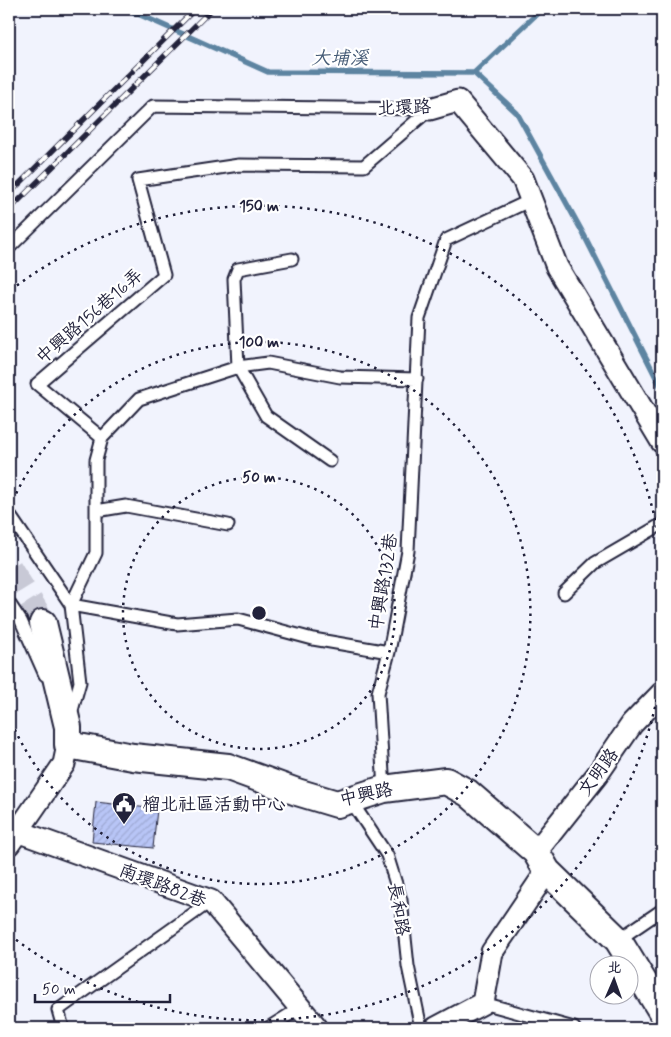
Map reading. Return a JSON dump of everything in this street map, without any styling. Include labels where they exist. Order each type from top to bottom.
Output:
[{"type":"street","name":"北環路","points":[[430,108],[458,102],[522,179],[557,268],[662,442]]},
{"type":"street","points":[[13,838],[64,764],[68,736],[43,623]]},
{"type":"street","name":"文明路","points":[[542,861],[632,724],[662,693]]},
{"type":"street","name":"中興路","points":[[68,736],[133,757],[228,767],[297,792],[338,804],[384,789],[446,781],[468,793],[542,861],[618,940],[662,1012]]},
{"type":"street","name":"南環路82巷","points":[[13,838],[211,901],[317,1028]]},
{"type":"street","points":[[436,1028],[483,1003],[492,952],[542,861]]},
{"type":"lane","name":"北環路","points":[[9,248],[154,106],[430,108]]},
{"type":"lane","name":"中興路156巷16弄","points":[[102,438],[37,384],[164,275],[138,180],[239,165],[364,166],[430,108]]},
{"type":"lane","name":"中興路132巷","points":[[384,789],[378,692],[389,652],[408,551],[420,318],[446,240],[531,200]]},
{"type":"lane","points":[[292,259],[238,269],[234,279],[238,367],[266,416],[330,461]]},
{"type":"lane","points":[[71,605],[96,554],[96,460],[102,438],[139,399],[238,367],[268,363],[340,377],[417,379]]},
{"type":"lane","points":[[96,511],[126,506],[228,525]]},
{"type":"lane","points":[[9,514],[71,605],[80,682],[68,736]]},
{"type":"lane","points":[[564,593],[595,563],[662,524]]},
{"type":"lane","points":[[9,603],[21,620],[68,736]]},
{"type":"lane","points":[[71,605],[177,624],[238,619],[313,639],[389,652]]},
{"type":"lane","name":"長和路","points":[[351,801],[387,855],[393,873],[401,900],[408,966],[420,1028]]},
{"type":"lane","points":[[63,1028],[58,1010],[211,901]]},
{"type":"lane","points":[[618,940],[662,910]]},
{"type":"lane","points":[[483,1003],[574,1028]]},
{"type":"lane","points":[[268,1028],[300,1008]]},
{"type":"building","name":"榴北社區活動中心","points":[[96,802],[157,809],[153,848],[92,842]]},
{"type":"waterway","name":"大埔溪","points":[[127,9],[268,72],[474,73],[542,9]]},
{"type":"waterway","points":[[474,73],[517,113],[584,235],[662,389]]},
{"type":"tunnel","points":[[9,568],[43,623]]},
{"type":"railway","points":[[9,194],[195,9]]},
{"type":"railway","points":[[9,210],[212,9]]},
{"type":"place","name":"榴北社區活動中心","points":[[124,825]]}]
